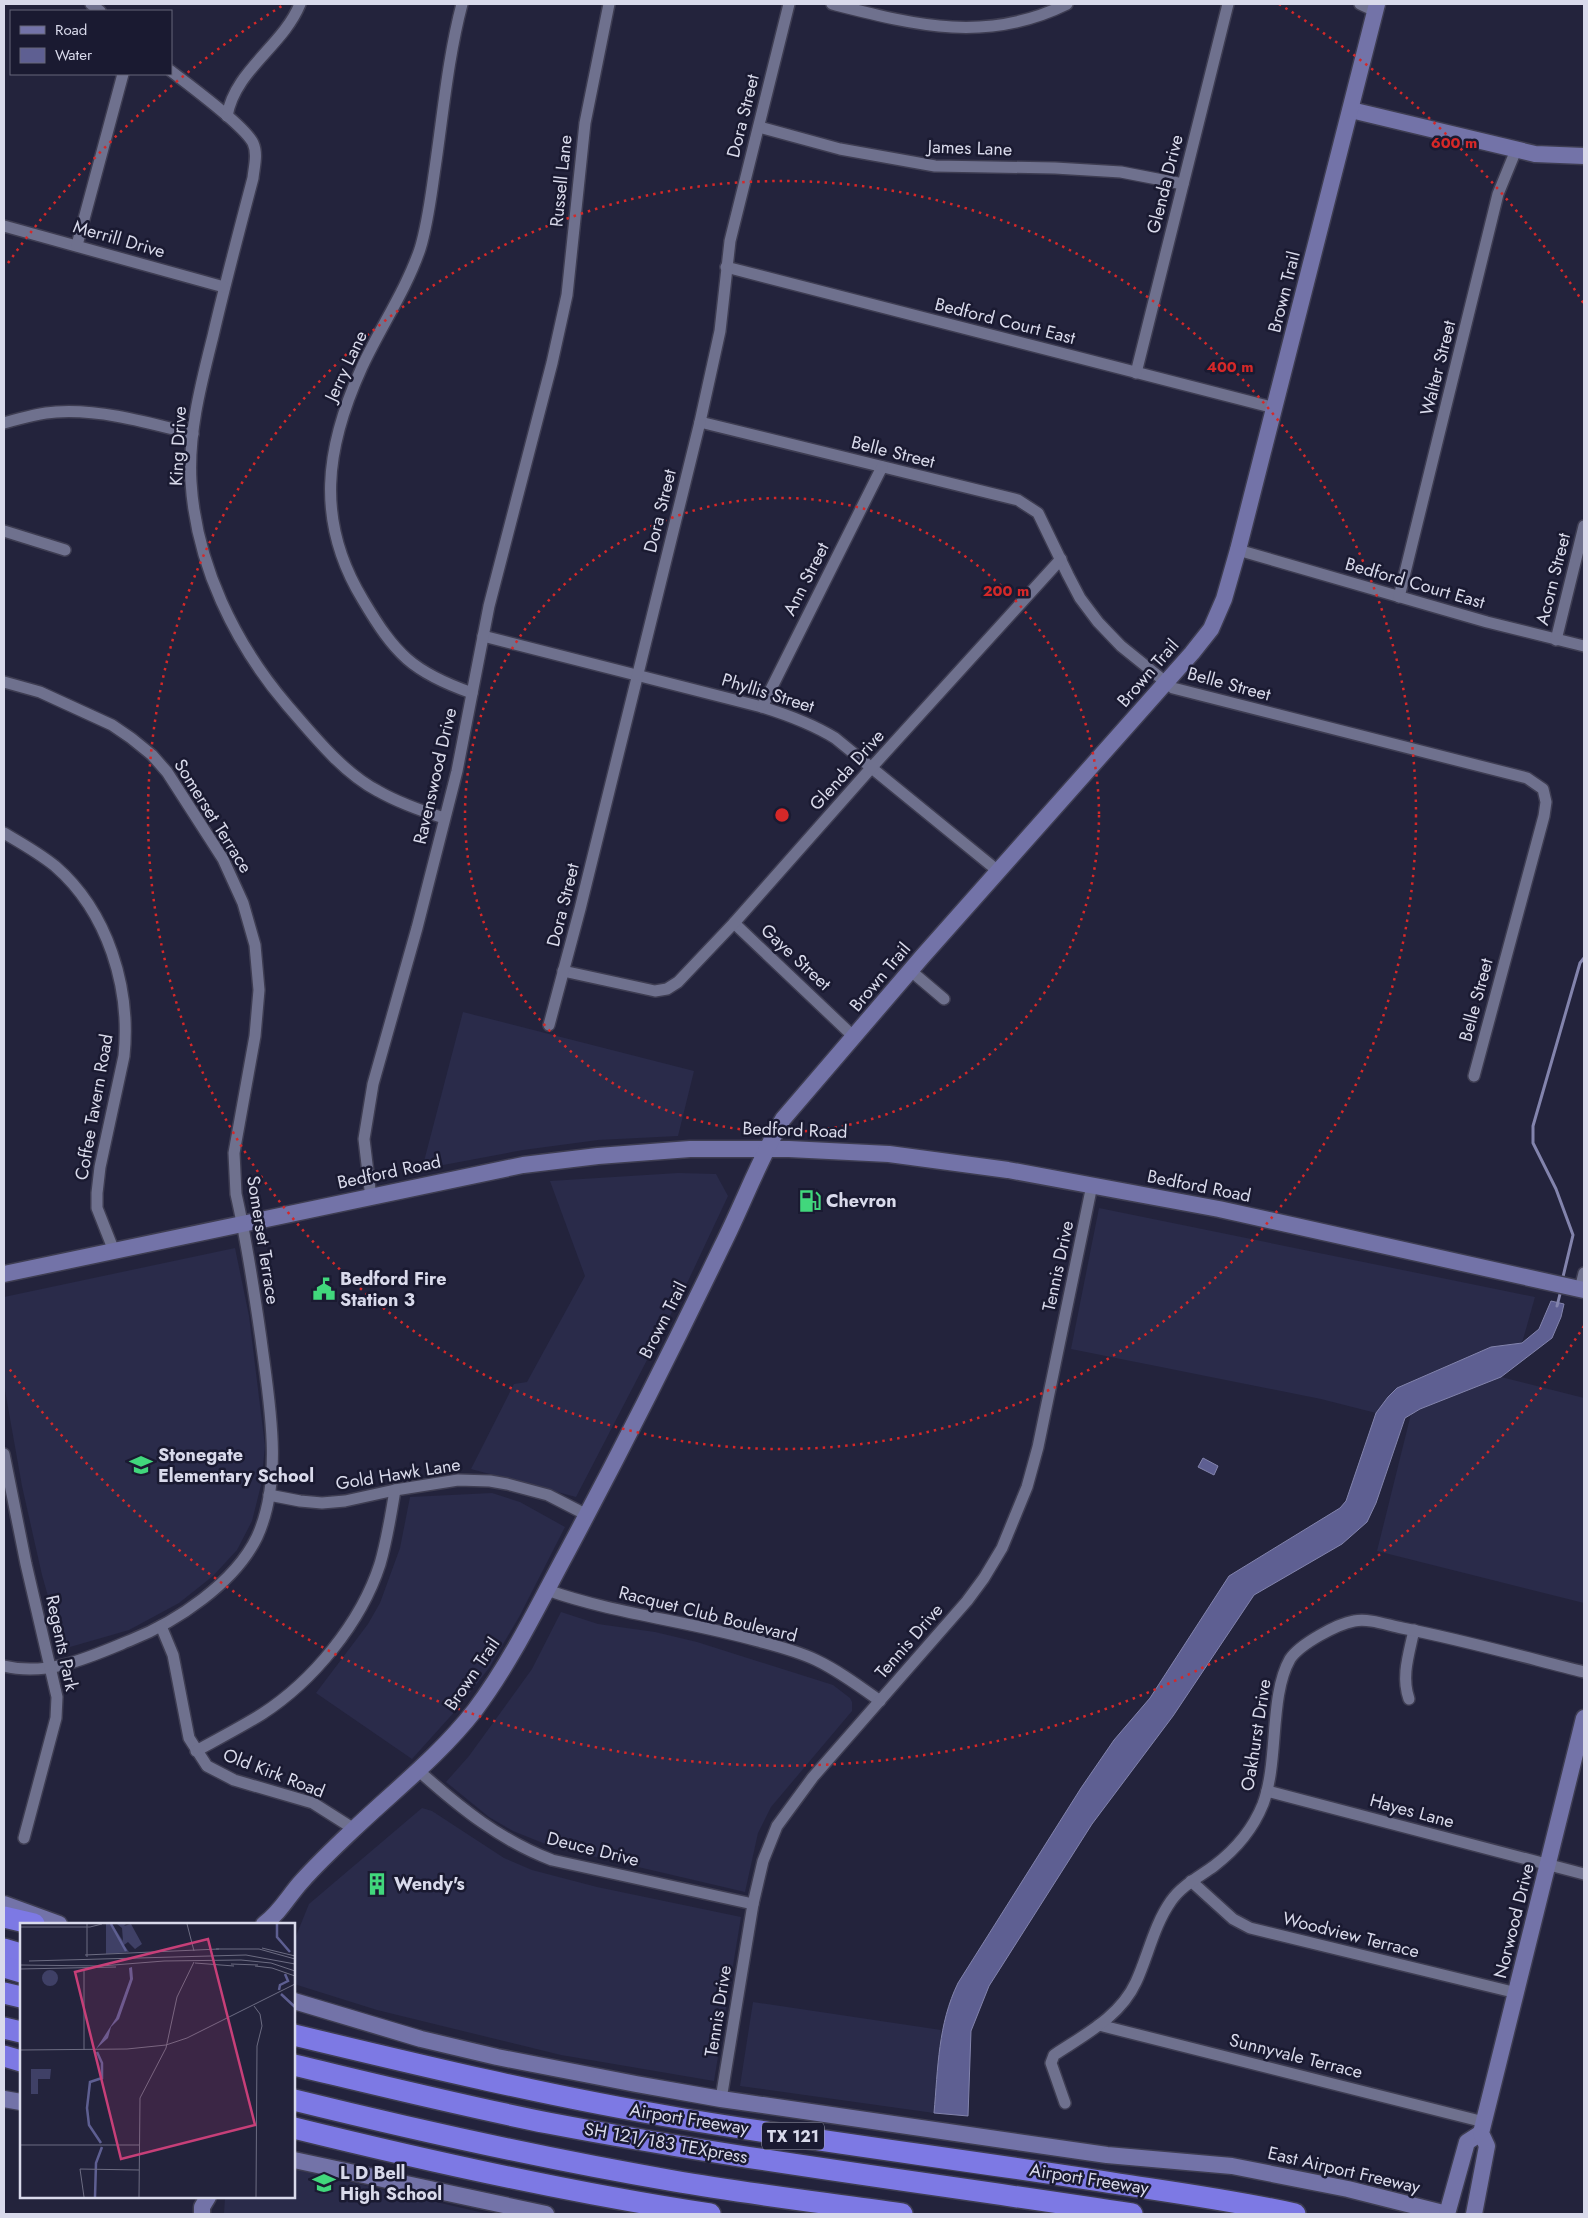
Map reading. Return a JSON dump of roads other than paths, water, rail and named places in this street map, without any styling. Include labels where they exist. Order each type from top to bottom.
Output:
[{"type":"highway","points":[[4,1917],[30,1923]]},
{"type":"highway","points":[[4,1948],[20,1954]]},
{"type":"highway","points":[[4,1967],[20,1972]]},
{"type":"highway","points":[[4,1993],[20,1997]]},
{"type":"highway","points":[[4,2028],[20,2032]]},
{"type":"highway","name":"Airport Freeway","points":[[295,2035],[452,2074],[674,2118],[1201,2196],[1295,2214]]},
{"type":"highway","points":[[4,2056],[20,2061]]},
{"type":"highway","name":"SH 121/183 TEXpress","points":[[295,2065],[426,2097],[548,2123],[670,2145],[1132,2214]]},
{"type":"highway","name":"SH 121/183 TEXpress","points":[[295,2100],[418,2131],[556,2159],[675,2181],[902,2214]]},
{"type":"highway","points":[[295,2128],[530,2183],[710,2214]]},
{"type":"main road","name":"Brown Trail","points":[[271,1922],[301,1882],[354,1830],[419,1771],[475,1709],[508,1658],[587,1515],[722,1246],[766,1148],[783,1119],[911,970],[1166,683],[1210,629],[1224,600],[1238,550],[1376,7]]},
{"type":"main road","points":[[1351,110],[1535,154],[1584,156]]},
{"type":"main road","name":"Bedford Road","points":[[4,1274],[242,1223],[371,1198],[523,1164],[690,1149],[766,1148],[890,1154],[1008,1170],[1220,1210],[1572,1287]]},
{"type":"main road","name":"Norwood Drive","points":[[1474,2214],[1487,2146],[1482,2127],[1517,1993],[1584,1718]]},
{"type":"main road","points":[[4,1904],[56,1923]]},
{"type":"main road","name":"Airport Freeway","points":[[295,2001],[412,2036],[497,2057],[721,2100],[1107,2155],[1232,2166]]},
{"type":"main road","points":[[295,2014],[314,2007]]},
{"type":"main road","points":[[4,2099],[20,2102]]},
{"type":"main road","name":"Norwood Drive","points":[[1447,2214],[1467,2142],[1482,2127]]},
{"type":"main road","points":[[295,2160],[546,2214]]},
{"type":"main road","name":"East Airport Freeway","points":[[1232,2166],[1315,2181],[1402,2208],[1447,2214]]},
{"type":"street","points":[[227,116],[233,93],[279,38],[300,4]]},
{"type":"street","name":"Jerry Lane","points":[[462,4],[448,75],[431,195],[420,250],[346,404],[339,429],[329,482],[332,521],[340,552],[354,585],[383,634],[413,665],[445,683],[472,693]]},
{"type":"street","name":"Russell Lane","points":[[552,363],[567,295],[585,123],[609,4]]},
{"type":"street","name":"Dora Street","points":[[549,1025],[700,422],[720,331],[730,240],[789,4]]},
{"type":"street","points":[[832,4],[918,24],[976,28],[1004,26],[1029,20],[1067,4]]},
{"type":"street","name":"Glenda Drive","points":[[1136,373],[1228,4]]},
{"type":"street","points":[[1360,4],[1376,7]]},
{"type":"street","name":"King Drive","points":[[172,72],[227,116],[250,138],[255,153],[254,178],[224,288],[199,393],[193,434],[191,482],[200,540],[212,581],[257,666],[319,742],[356,776],[376,790],[400,802],[444,818]]},
{"type":"street","points":[[77,245],[123,75]]},
{"type":"street","name":"James Lane","points":[[758,127],[840,149],[935,166],[1055,168],[1112,172],[1183,184]]},
{"type":"street","name":"Walter Street","points":[[1400,597],[1498,194],[1516,150]]},
{"type":"street","name":"Merrill Drive","points":[[4,226],[77,245],[224,288]]},
{"type":"street","name":"Bedford Court East","points":[[726,267],[1275,408]]},
{"type":"street","name":"Ravenswood Drive","points":[[371,1198],[364,1139],[373,1084],[417,928],[472,693],[489,606],[552,363]]},
{"type":"street","points":[[4,423],[56,412],[86,412],[140,421],[193,434]]},
{"type":"street","name":"Belle Street","points":[[700,422],[1018,500],[1038,513],[1080,598],[1098,622],[1121,646],[1166,683],[1180,691],[1528,778],[1543,789],[1546,802],[1544,816],[1474,1076]]},
{"type":"street","name":"Ann Street","points":[[762,707],[882,467]]},
{"type":"street","name":"Acorn Street","points":[[1556,640],[1584,526]]},
{"type":"street","points":[[4,531],[65,550]]},
{"type":"street","name":"Bedford Court East","points":[[1238,550],[1400,597],[1584,646]]},
{"type":"street","name":"Glenda Drive","points":[[563,971],[644,990],[667,989],[678,982],[734,923],[872,767],[1061,559]]},
{"type":"street","name":"Phyllis Street","points":[[484,636],[762,707],[787,714],[820,728],[872,767],[998,871]]},
{"type":"street","name":"Somerset Terrace","points":[[4,682],[40,692],[112,725],[152,755],[167,772],[223,859],[244,903],[255,946],[259,990],[255,1036],[234,1153],[236,1194],[269,1402],[272,1471],[269,1495],[257,1536],[246,1555],[211,1593],[161,1626],[78,1662],[52,1668],[17,1670],[4,1666]]},
{"type":"street","name":"Coffee Tavern Road","points":[[4,833],[30,848],[55,866],[72,883],[95,916],[113,957],[123,996],[126,1038],[124,1056],[100,1167],[97,1208],[114,1251]]},
{"type":"street","name":"Gaye Street","points":[[734,923],[854,1037]]},
{"type":"street","points":[[911,970],[944,999]]},
{"type":"street","name":"Tennis Drive","points":[[721,2100],[753,1904],[763,1861],[777,1826],[813,1777],[979,1585],[1002,1548],[1018,1513],[1038,1447],[1092,1185]]},
{"type":"street","points":[[1572,1287],[1584,1273]]},
{"type":"street","name":"Regents Park","points":[[4,1454],[26,1564],[52,1668],[57,1697],[56,1718],[24,1838]]},
{"type":"street","name":"Gold Hawk Lane","points":[[269,1495],[300,1501],[322,1503],[345,1502],[396,1490],[458,1480],[490,1482],[507,1484],[548,1495],[587,1515]]},
{"type":"street","points":[[196,1751],[262,1714],[282,1699],[310,1676],[338,1642],[369,1589],[379,1566],[387,1539],[396,1490]]},
{"type":"street","name":"Racquet Club Boulevard","points":[[547,1590],[617,1610],[708,1628],[782,1647],[814,1659],[844,1675],[880,1701]]},
{"type":"street","name":"Oakhurst Drive","points":[[1065,2103],[1052,2063],[1054,2055],[1115,2013],[1136,1983],[1171,1900],[1191,1881],[1214,1866],[1244,1837],[1255,1820],[1267,1790],[1272,1771],[1280,1693],[1285,1669],[1292,1657],[1323,1634],[1353,1621],[1365,1620],[1414,1630],[1584,1672]]},
{"type":"street","name":"Old Kirk Road","points":[[161,1626],[173,1655],[189,1738],[196,1751],[208,1766],[234,1780],[313,1803],[354,1830]]},
{"type":"street","points":[[1409,1699],[1404,1676],[1414,1630]]},
{"type":"street","name":"Deuce Drive","points":[[419,1771],[484,1825],[530,1852],[552,1860],[753,1904]]},
{"type":"street","name":"Hayes Lane","points":[[1267,1790],[1584,1874]]},
{"type":"street","name":"Woodview Terrace","points":[[1191,1881],[1233,1919],[1250,1928],[1517,1993]]},
{"type":"street","name":"Sunnyvale Terrace","points":[[1099,2025],[1482,2127]]},
{"type":"water","points":[[1551,1301],[1564,1304],[1552,1338],[1501,1377],[1420,1409],[1405,1418],[1376,1503],[1367,1522],[1342,1544],[1254,1595],[1173,1716],[1092,1824],[989,1986],[971,2031],[968,2116],[934,2113],[940,2046],[946,2014],[958,1983],[1081,1788],[1114,1740],[1150,1698],[1229,1576],[1340,1508],[1346,1501],[1376,1413],[1397,1388],[1491,1347],[1522,1343],[1539,1329]]},
{"type":"water","points":[[1203,1458],[1218,1466],[1214,1475],[1198,1467]]},
{"type":"waterway","points":[[1562,1281],[1573,1235],[1556,1189],[1533,1143],[1533,1126],[1580,963],[1584,958]]},
{"type":"waterway","points":[[1557,1306],[1561,1290]]},
{"type":"place","name":"Chevron","points":[[810,1201]]},
{"type":"place","name":"Bedford Fire Station 3","points":[[324,1289]]},
{"type":"place","name":"Stonegate Elementary School","points":[[141,1465]]},
{"type":"place","name":"Wendy's","points":[[377,1884]]},
{"type":"place","name":"L D Bell High School","points":[[324,2183]]}]
